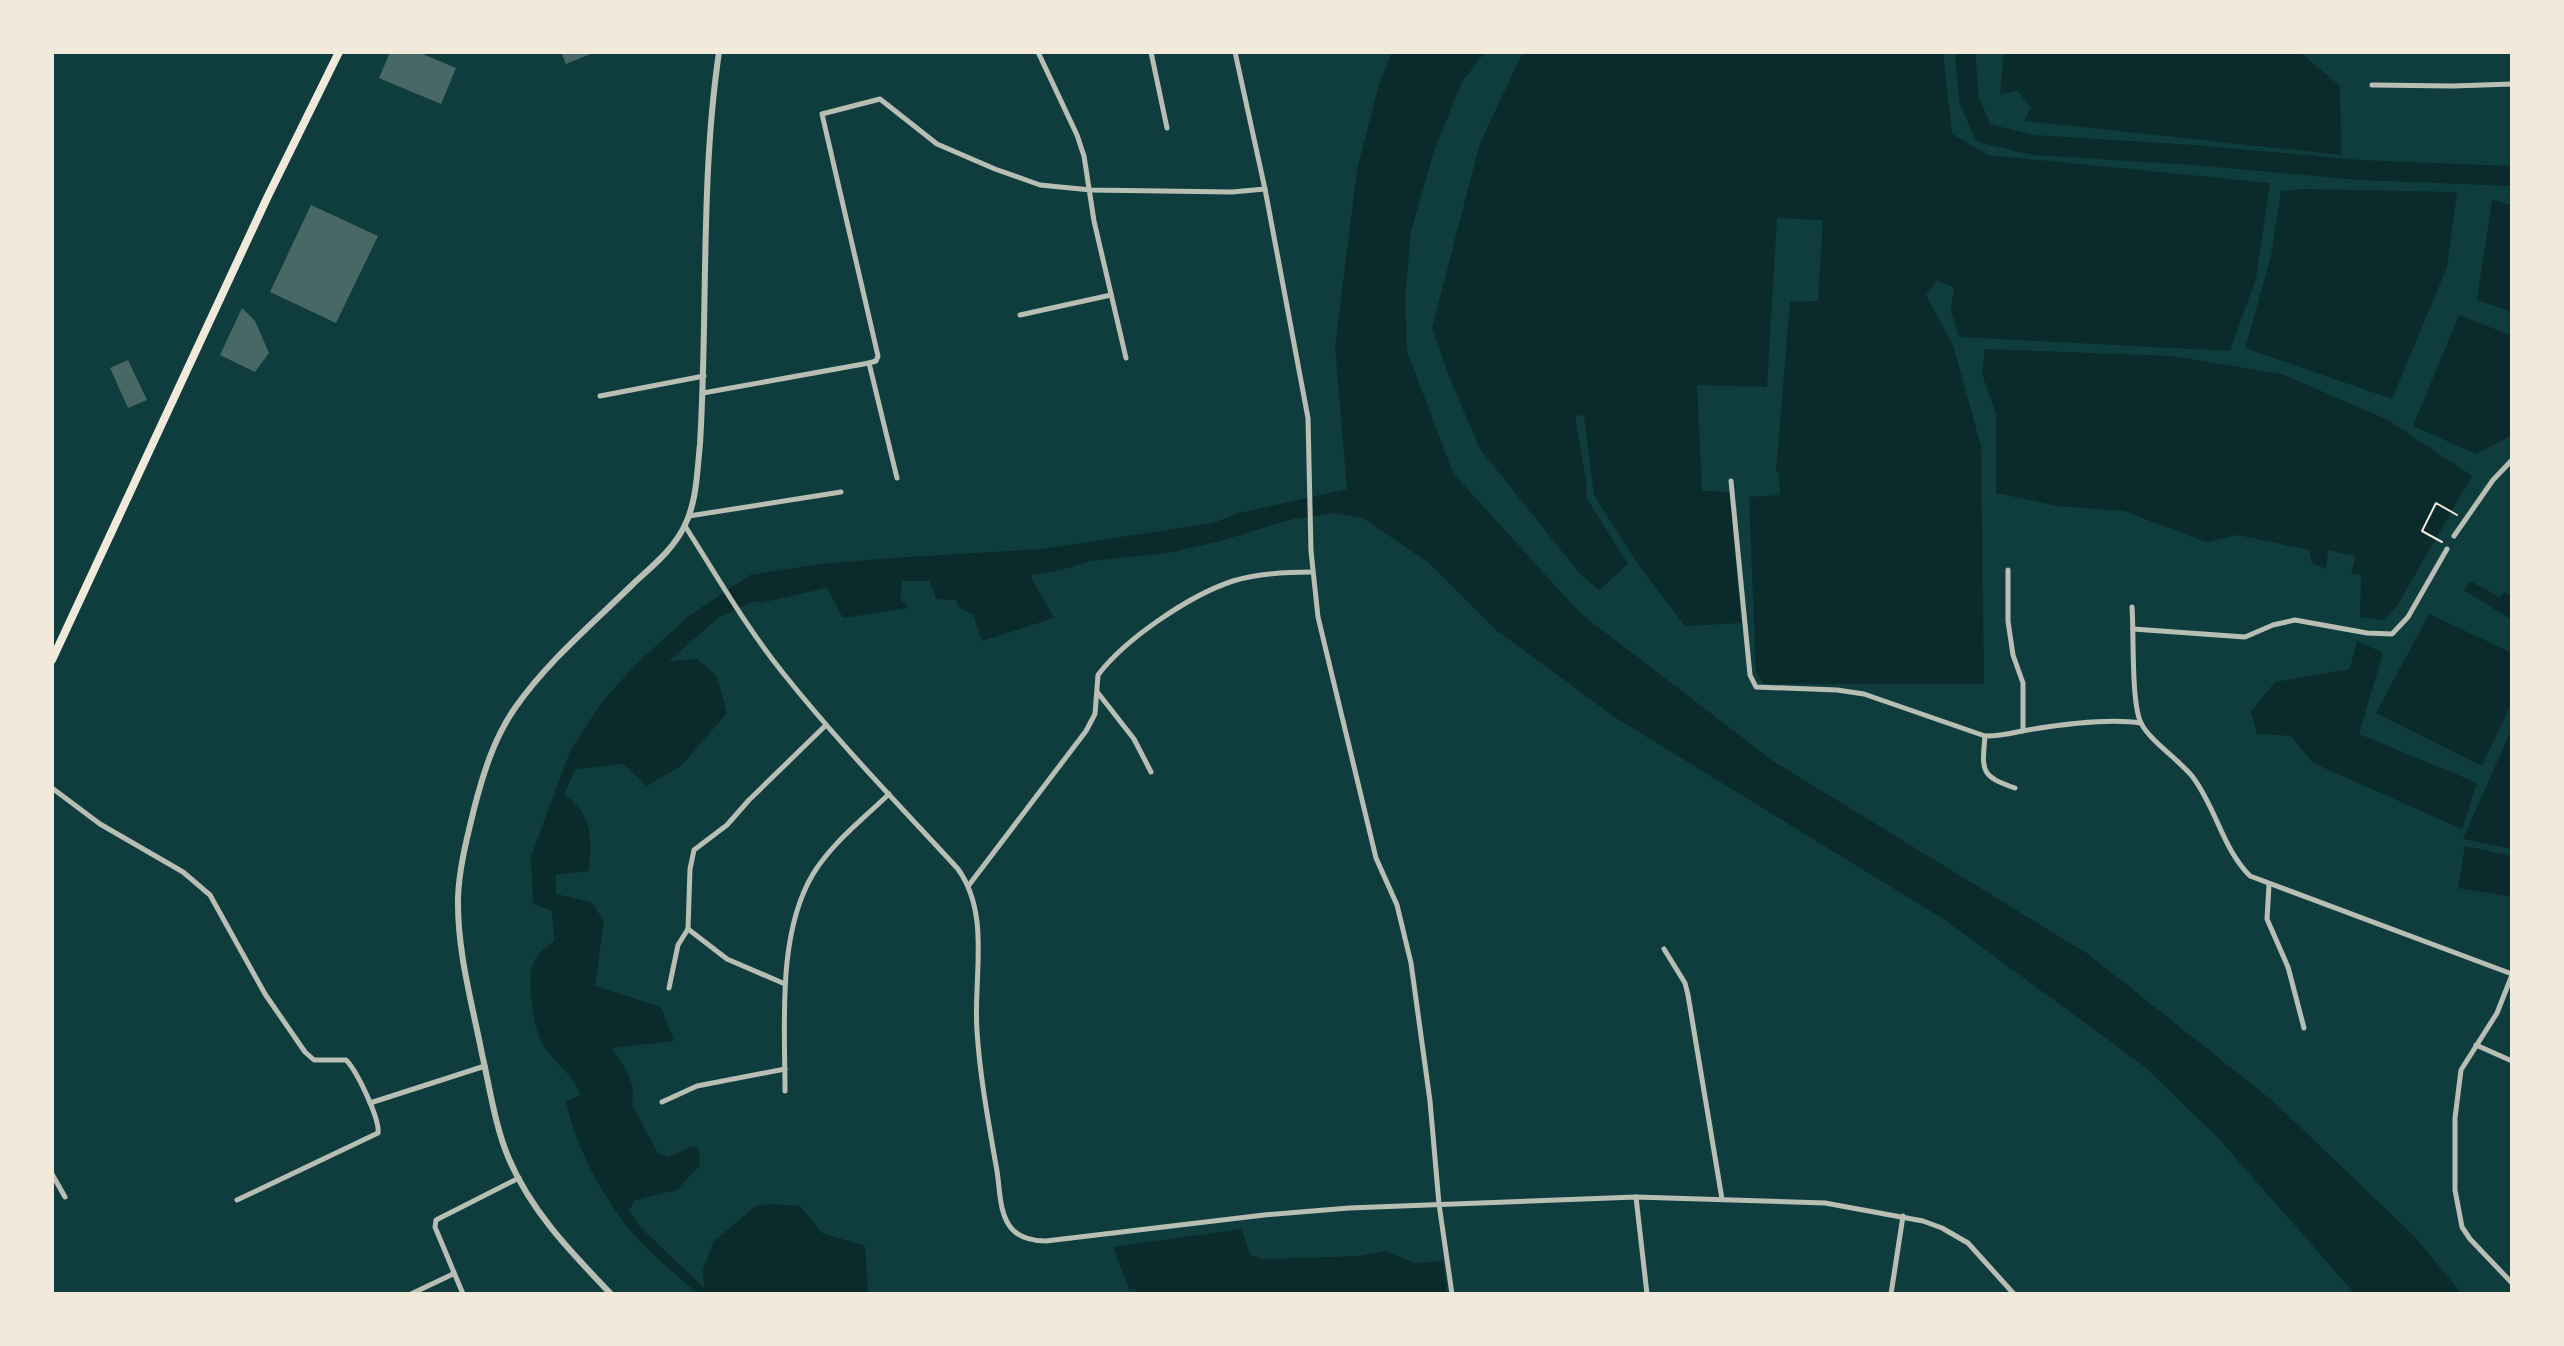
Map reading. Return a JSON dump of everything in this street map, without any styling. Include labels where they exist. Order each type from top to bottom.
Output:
[{"type":"main road","points":[[52,660],[267,198],[339,52]]},
{"type":"street","points":[[611,1294],[560,1241],[519,1178],[501,1135],[462,954],[458,898],[462,860],[484,774],[496,743],[516,707],[560,654],[673,546],[689,516],[696,487],[703,393],[708,168],[719,52]]},
{"type":"street","points":[[1038,52],[1077,135],[1126,358]]},
{"type":"street","points":[[1151,52],[1167,128]]},
{"type":"street","points":[[1235,52],[1265,189],[1308,418],[1312,572],[1318,617],[1376,858],[1397,905],[1406,936],[1423,1043],[1439,1204],[1452,1294]]},
{"type":"street","points":[[2372,85],[2512,84]]},
{"type":"street","points":[[703,393],[876,361],[879,350],[822,114],[880,99],[937,144],[1040,185],[1091,190],[1232,192],[1265,189]]},
{"type":"street","points":[[1020,315],[1111,295]]},
{"type":"street","points":[[869,363],[897,478]]},
{"type":"street","points":[[600,396],[704,376]]},
{"type":"street","points":[[2454,536],[2493,480],[2512,460]]},
{"type":"street","points":[[1731,481],[1752,684],[1760,689],[1837,690],[1864,694],[1985,736],[2122,720],[2141,723]]},
{"type":"street","points":[[689,516],[841,492]]},
{"type":"street","points":[[685,526],[744,620],[781,671],[969,885],[977,929],[977,1030],[986,1107],[1004,1215],[1015,1232],[1035,1241],[1046,1241],[1264,1215],[1439,1204],[1636,1197],[1825,1203],[1933,1224],[1960,1237],[1985,1259],[2014,1294]]},
{"type":"street","points":[[2133,629],[2245,637],[2295,620],[2367,633],[2392,634],[2408,617],[2448,548]]},
{"type":"street","points":[[2008,570],[2008,621],[2013,655],[2023,683],[2023,731]]},
{"type":"street","points":[[969,885],[1086,731],[1095,714],[1098,675],[1132,639],[1206,593],[1236,580],[1312,572]]},
{"type":"street","points":[[2132,607],[2136,694],[2141,723],[2199,787],[2235,861],[2250,876],[2512,974],[2497,1013],[2461,1070],[2457,1095],[2455,1190],[2462,1227],[2512,1283]]},
{"type":"street","points":[[1097,692],[1134,739],[1151,772]]},
{"type":"street","points":[[669,988],[678,945],[688,929],[690,869],[694,850],[727,825],[826,725]]},
{"type":"street","points":[[1985,736],[1983,760],[1986,774],[2015,788]]},
{"type":"street","points":[[52,788],[120,837],[183,872],[210,895],[265,994],[305,1052],[314,1060],[346,1060],[370,1103],[378,1133],[237,1200]]},
{"type":"street","points":[[785,1091],[785,984],[798,913],[812,875],[826,856],[889,794]]},
{"type":"street","points":[[2269,885],[2267,919],[2288,967],[2304,1028]]},
{"type":"street","points":[[688,929],[727,959],[785,984]]},
{"type":"street","points":[[1664,949],[1685,983],[1688,995],[1722,1199]]},
{"type":"street","points":[[2476,1045],[2512,1061]]},
{"type":"street","points":[[370,1103],[485,1066]]},
{"type":"street","points":[[662,1102],[697,1086],[785,1069]]},
{"type":"street","points":[[52,1174],[65,1197]]},
{"type":"street","points":[[463,1294],[435,1227],[436,1220],[519,1178]]},
{"type":"street","points":[[1636,1197],[1647,1294]]},
{"type":"street","points":[[1891,1294],[1903,1216]]},
{"type":"street","points":[[411,1294],[453,1274]]},
{"type":"path","points":[[2448,548],[2422,531],[2436,503],[2465,519]]},
{"type":"path","points":[[2425,515],[2429,517]]},
{"type":"water","points":[[1392,52],[1485,52],[1462,82],[1435,148],[1411,231],[1405,297],[1407,351],[1453,473],[1580,613],[1773,761],[2088,954],[2274,1102],[2414,1236],[2462,1294],[2355,1294],[2219,1139],[2145,1067],[1945,920],[1616,718],[1496,630],[1429,563],[1363,518],[1334,513],[1293,519],[1217,542],[1167,553],[1091,561],[1030,575],[1054,618],[982,641],[973,614],[959,608],[956,600],[936,599],[930,581],[902,581],[900,599],[909,608],[843,618],[827,588],[760,603],[755,601],[719,617],[669,661],[697,659],[717,676],[727,713],[682,765],[647,786],[623,764],[576,769],[564,794],[586,819],[589,871],[556,875],[556,894],[591,902],[604,921],[595,986],[661,1007],[674,1041],[612,1048],[628,1073],[633,1089],[632,1105],[658,1153],[668,1157],[693,1146],[699,1149],[700,1165],[677,1190],[635,1200],[629,1210],[640,1227],[704,1288],[703,1270],[713,1242],[756,1206],[800,1206],[822,1233],[865,1246],[868,1294],[698,1294],[630,1230],[599,1185],[583,1153],[566,1102],[580,1095],[573,1081],[540,1039],[532,1002],[533,964],[554,941],[552,911],[533,904],[531,857],[570,751],[602,702],[636,664],[689,616],[750,575],[820,564],[1042,549],[1213,523],[1239,513],[1347,489],[1335,347],[1357,170],[1379,84]]},
{"type":"water","points":[[1523,52],[1943,52],[1952,134],[1988,155],[2270,183],[2256,278],[2230,351],[1959,337],[1951,311],[1954,287],[1937,281],[1926,295],[1953,345],[1981,446],[1984,684],[1763,684],[1756,671],[1749,497],[1780,495],[1779,472],[1776,473],[1790,302],[1818,301],[1823,220],[1777,218],[1767,387],[1697,385],[1702,491],[1730,492],[1741,623],[1685,626],[1637,563],[1594,495],[1584,415],[1575,416],[1587,499],[1628,564],[1599,590],[1580,574],[1480,449],[1432,328],[1480,143]]},
{"type":"water","points":[[2004,52],[2300,52],[2340,86],[2341,155],[2024,121],[2031,108],[2017,90],[2000,95]]},
{"type":"water","points":[[2281,191],[2457,192],[2447,267],[2392,399],[2245,348],[2271,256]]},
{"type":"water","points":[[2492,200],[2512,205],[2512,312],[2477,300]]},
{"type":"water","points":[[2459,315],[2512,336],[2512,435],[2476,454],[2413,426]]},
{"type":"water","points":[[1985,349],[2173,356],[2282,374],[2388,420],[2472,476],[2397,606],[2384,620],[2360,617],[2361,575],[2351,573],[2356,556],[2328,550],[2326,569],[2312,563],[2309,550],[2238,535],[2206,542],[2124,511],[2057,506],[1996,493],[1996,414],[1982,374]]},
{"type":"water","points":[[2470,581],[2499,597],[2505,592],[2512,596],[2512,620],[2464,590]]},
{"type":"water","points":[[2429,614],[2512,653],[2512,702],[2482,766],[2376,713]]},
{"type":"water","points":[[2357,641],[2383,653],[2359,734],[2477,783],[2462,829],[2313,763],[2291,736],[2257,734],[2251,711],[2275,682],[2350,669]]},
{"type":"water","points":[[2512,728],[2512,849],[2463,839]]},
{"type":"water","points":[[2465,846],[2512,856],[2512,897],[2458,888]]},
{"type":"water","points":[[1242,1229],[1250,1255],[1262,1259],[1360,1256],[1384,1251],[1415,1263],[1443,1261],[1447,1294],[1137,1294],[1135,1289],[1129,1289],[1113,1247]]},
{"type":"building","points":[[390,52],[418,52],[456,68],[441,104],[379,78]]},
{"type":"building","points":[[561,52],[595,52],[566,64]]},
{"type":"building","points":[[311,205],[378,236],[336,323],[270,292]]},
{"type":"building","points":[[242,308],[255,321],[269,353],[255,372],[220,355]]},
{"type":"building","points":[[128,360],[147,400],[128,408],[110,368]]},
{"type":"waterway","points":[[1965,52],[1969,99],[1983,133],[2034,145],[2360,170],[2512,176]]}]
